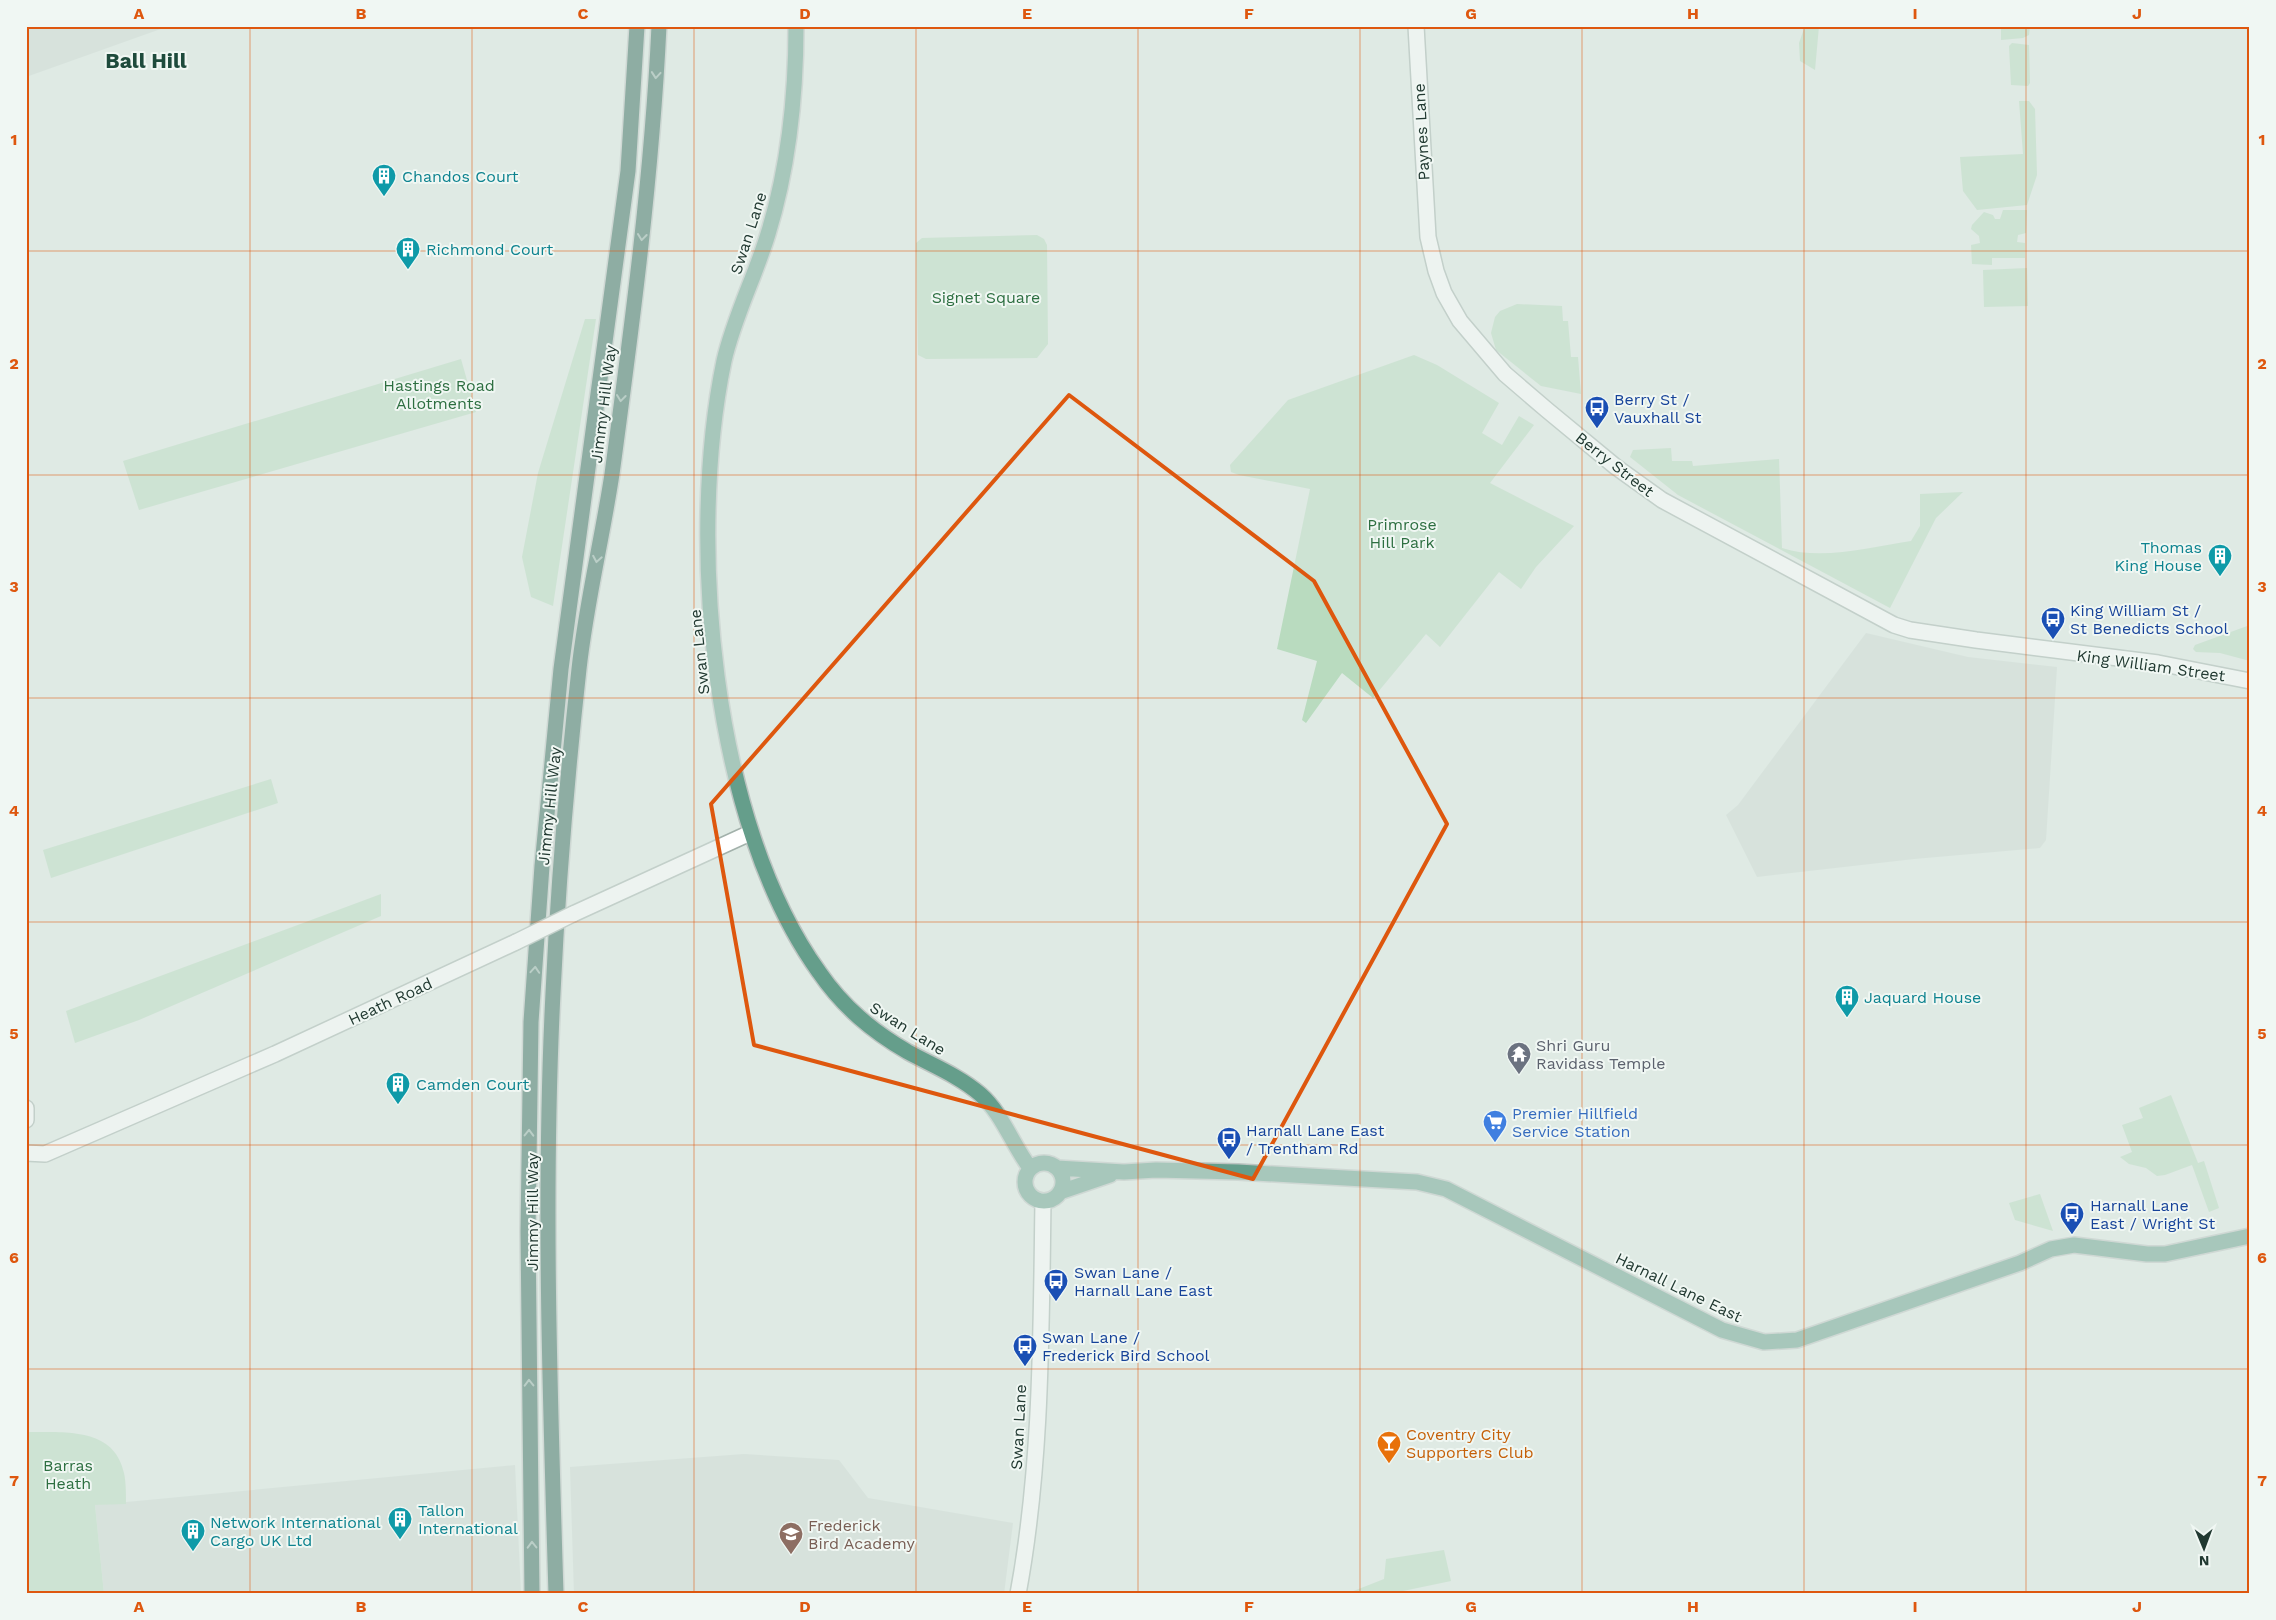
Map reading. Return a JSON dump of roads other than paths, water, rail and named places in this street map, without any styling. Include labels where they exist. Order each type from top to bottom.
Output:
[{"type":"highway","name":"Jimmy Hill Way","points":[[532,1594],[528,1231],[531,1022],[542,866],[561,669],[628,171],[637,26]]},
{"type":"highway","name":"Jimmy Hill Way","points":[[556,1594],[550,1316],[549,1129],[552,996],[559,880],[579,667],[611,478],[646,210],[659,26]]},
{"type":"main road","name":"Swan Lane","points":[[796,26],[794,108],[781,190],[768,236],[734,326],[725,356],[712,438],[708,535],[714,639],[728,741],[750,833],[787,920],[808,956],[831,988],[856,1017],[871,1029],[963,1081],[982,1095],[994,1109],[1030,1168]]},
{"type":"main road","points":[[1040,1162],[1049,1163],[1057,1168],[1063,1180],[1060,1192],[1055,1197],[1043,1201],[1030,1196],[1026,1191],[1024,1179],[1030,1168],[1040,1162]]},
{"type":"main road","name":"Harnall Lane East","points":[[1057,1168],[1124,1172],[1156,1170],[1238,1172],[1377,1178],[1418,1182],[1446,1189],[1722,1330],[1764,1342],[1797,1340],[2020,1263],[2051,1250],[2074,1245],[2147,1254],[2165,1254],[2250,1236]]},
{"type":"main road","name":"Harnall Lane East","points":[[1060,1192],[1096,1178],[1124,1172]]},
{"type":"street","name":"Paynes Lane","points":[[1416,26],[1428,238]]},
{"type":"street","name":"Berry Street","points":[[1428,238],[1436,271],[1444,293],[1460,321],[1505,374],[1534,399],[1616,467],[1662,500],[1876,617]]},
{"type":"street","name":"King William Street","points":[[1876,617],[1910,630],[2044,650],[2158,663],[2250,681]]},
{"type":"street","name":"Heath Road","points":[[26,1154],[45,1154],[276,1054],[750,833]]},
{"type":"street","points":[[26,1108],[26,1120]]},
{"type":"street","name":"Swan Lane","points":[[1018,1594],[1030,1511],[1036,1436],[1043,1201]]},
{"type":"place","name":"Chandos Court","points":[[384,197]]},
{"type":"place","name":"Richmond Court","points":[[408,270]]},
{"type":"place","name":"Berry St / Vauxhall St","points":[[1597,429]]},
{"type":"place","name":"Thomas King House","points":[[2220,577]]},
{"type":"place","name":"King William St / St Benedicts School","points":[[2053,640]]},
{"type":"place","name":"Jaquard House","points":[[1847,1018]]},
{"type":"place","name":"Shri Guru Ravidass Temple","points":[[1519,1075]]},
{"type":"place","name":"Camden Court","points":[[398,1105]]},
{"type":"place","name":"Premier Hillfield Service Station","points":[[1495,1143]]},
{"type":"place","name":"Harnall Lane East / Trentham Rd","points":[[1229,1160]]},
{"type":"place","name":"Harnall Lane East / Wright St","points":[[2072,1235]]},
{"type":"place","name":"Swan Lane / Harnall Lane East","points":[[1056,1302]]},
{"type":"place","name":"Swan Lane / Frederick Bird School","points":[[1025,1367]]},
{"type":"place","name":"Coventry City Supporters Club","points":[[1389,1464]]},
{"type":"place","name":"Tallon International","points":[[400,1540]]},
{"type":"place","name":"Network International Cargo UK Ltd","points":[[193,1552]]},
{"type":"place","name":"Frederick Bird Academy","points":[[791,1555]]},
{"type":"district","name":"Ball Hill","points":[[146,61]]},
{"type":"park label","name":"Signet Square","points":[[986,297]]},
{"type":"park label","name":"Hastings Road Allotments","points":[[439,394]]},
{"type":"park label","name":"Primrose Hill Park","points":[[1402,533]]},
{"type":"park label","name":"Barras Heath","points":[[68,1474]]}]
